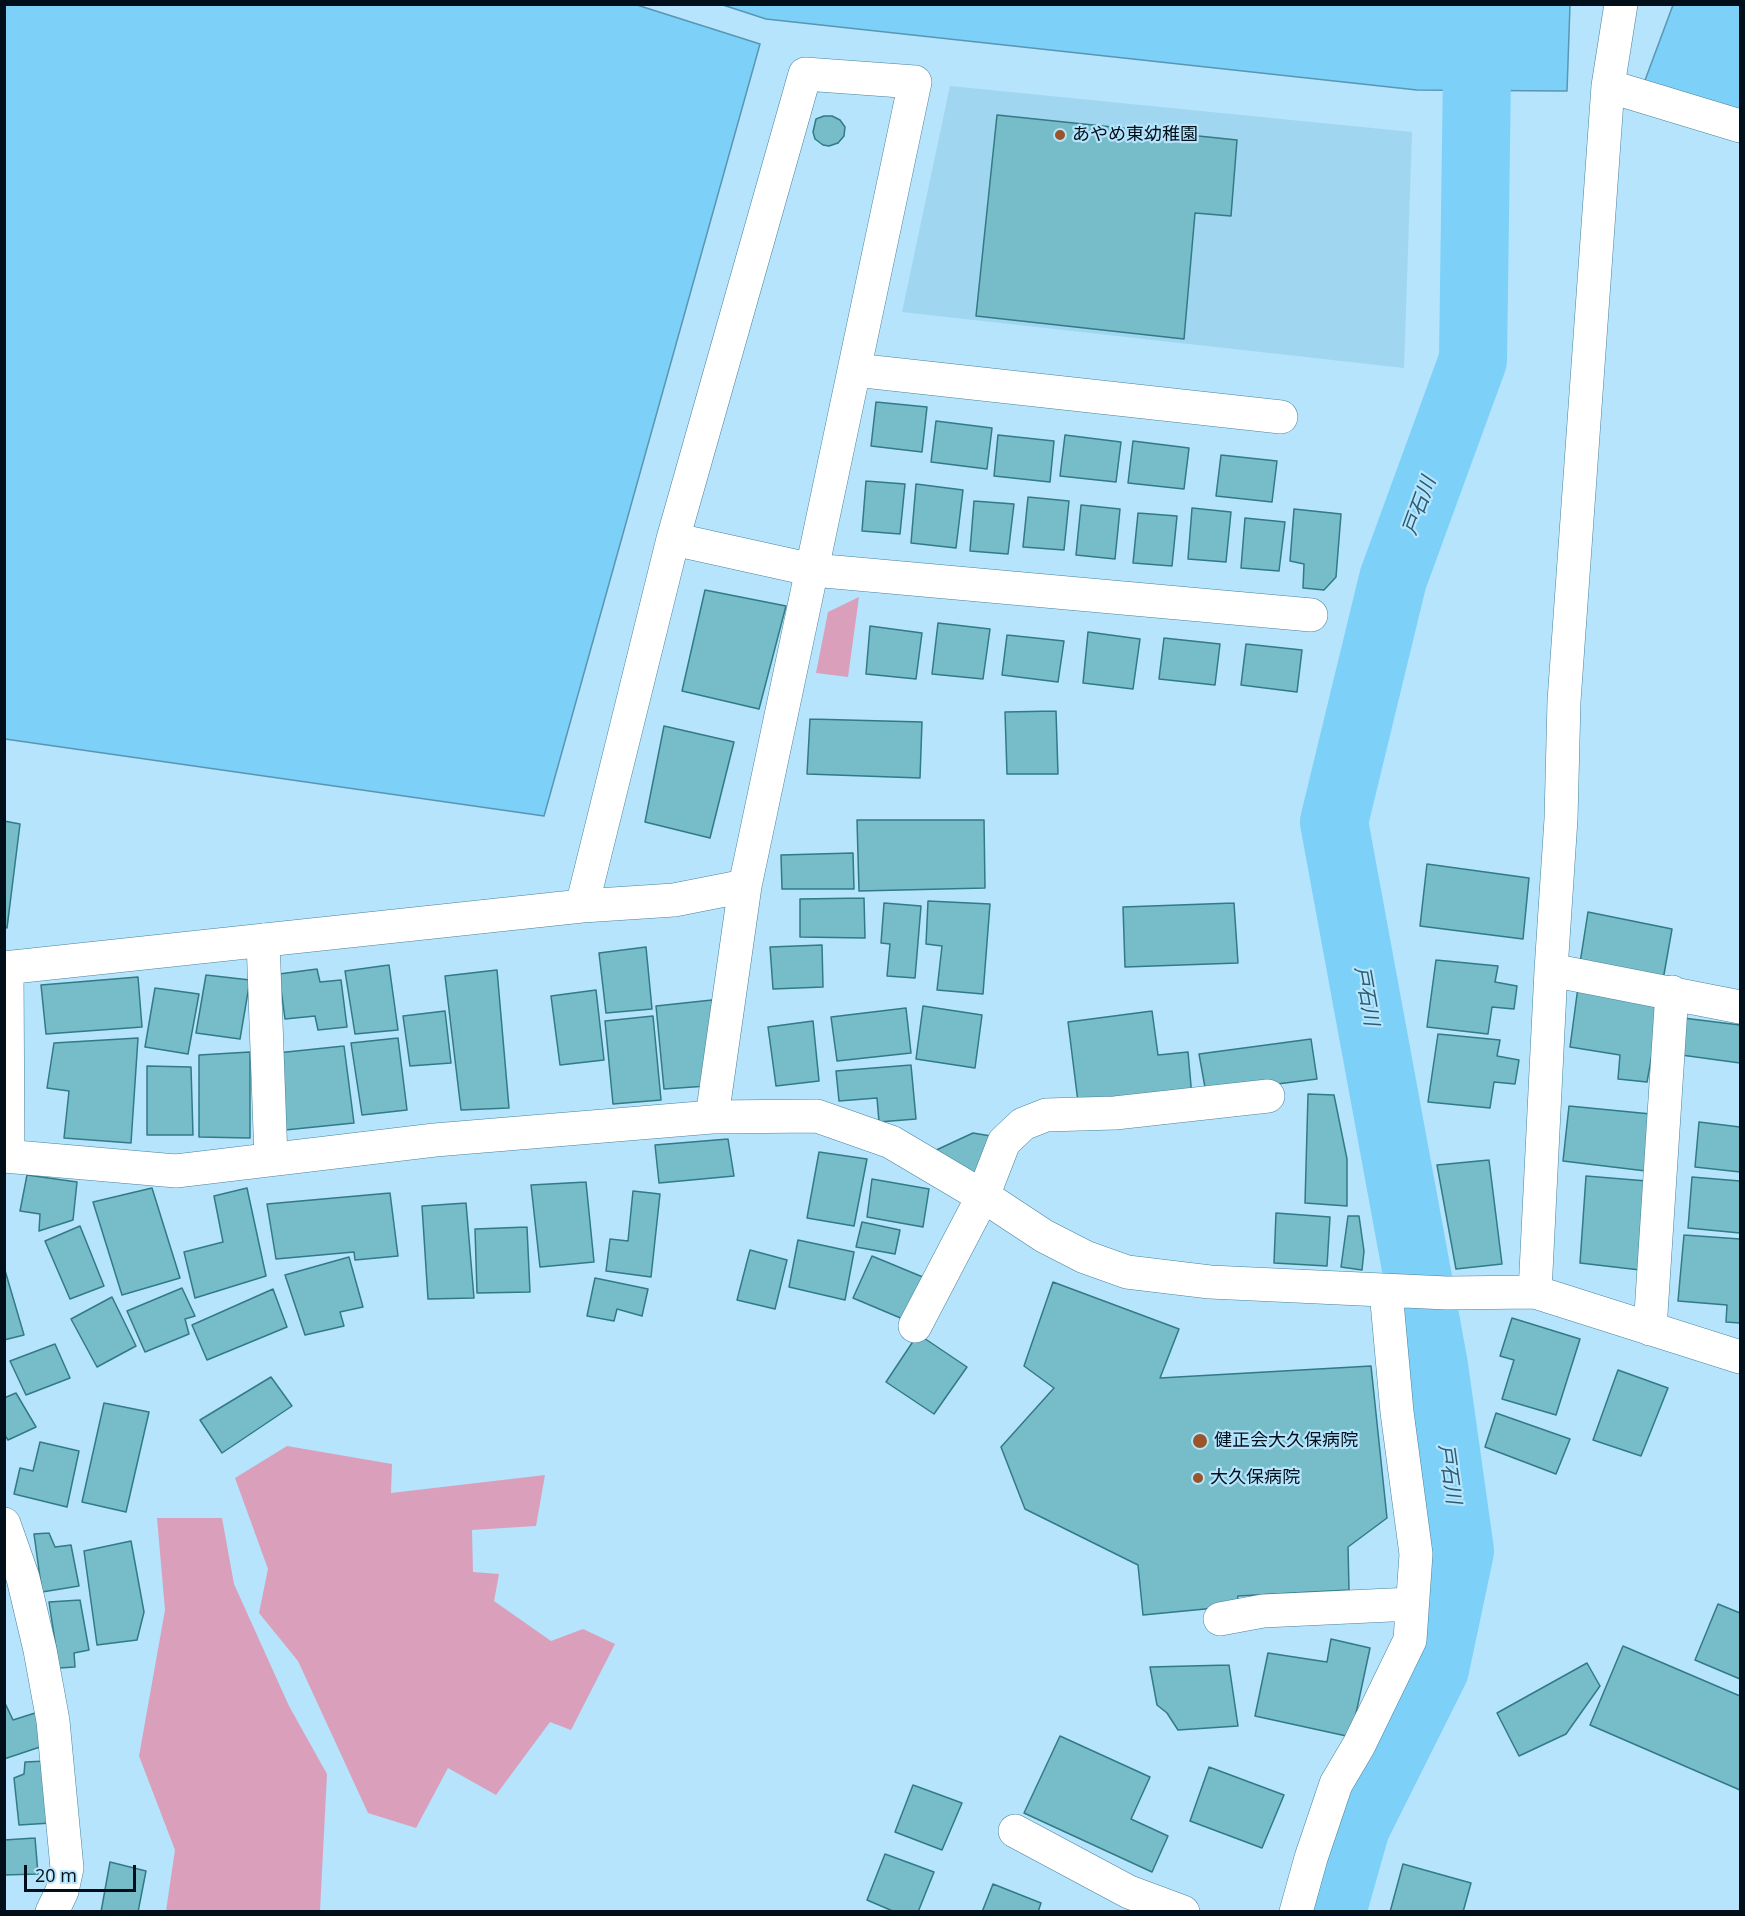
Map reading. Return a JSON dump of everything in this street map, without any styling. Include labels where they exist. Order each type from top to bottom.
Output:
[{"type":"street","points":[[1535,1292],[1561,819],[1564,689],[1608,86],[1620,4]]},
{"type":"street","points":[[582,906],[673,539],[805,74],[915,82],[745,886],[712,1117]]},
{"type":"street","points":[[1608,86],[1740,126]]},
{"type":"street","points":[[855,370],[1281,417]]},
{"type":"street","points":[[673,539],[813,570],[1311,615]]},
{"type":"street","points":[[745,886],[674,900],[582,906],[6,968],[6,1156],[176,1171],[435,1140],[712,1117],[817,1116],[891,1142],[983,1196],[1044,1236],[1085,1257],[1127,1272],[1210,1282],[1386,1291],[1535,1292],[1740,1357]]},
{"type":"street","points":[[263,940],[271,1159]]},
{"type":"street","points":[[1551,970],[1740,1007]]},
{"type":"street","points":[[1650,1329],[1672,992]]},
{"type":"street","points":[[915,1326],[983,1196],[1004,1142],[1023,1124],[1046,1115],[1115,1113],[1268,1096]]},
{"type":"street","points":[[1296,1911],[1336,1784],[1359,1745],[1410,1640],[1416,1554],[1397,1412],[1386,1291]]},
{"type":"street","points":[[4,1524],[23,1578],[38,1640],[54,1732],[67,1868],[62,1891],[52,1911]]},
{"type":"street","points":[[1220,1619],[1263,1611],[1412,1604]]},
{"type":"street","points":[[1016,1831],[1130,1892],[1183,1911]]},
{"type":"shaded area","points":[[5,4],[637,5],[760,44],[544,816],[5,739]]},
{"type":"shaded area","points":[[723,5],[1570,5],[1567,91],[1417,90],[766,19]]},
{"type":"shaded area","points":[[1673,5],[1740,5],[1740,112],[1644,83]]},
{"type":"shaded area","points":[[950,86],[1412,132],[1404,368],[902,312]]},
{"type":"shaded area","points":[[859,597],[848,677],[816,673],[828,612]]},
{"type":"shaded area","points":[[287,1446],[392,1464],[391,1493],[545,1475],[536,1526],[472,1530],[473,1572],[499,1574],[494,1601],[551,1641],[583,1629],[615,1644],[571,1730],[550,1722],[496,1795],[448,1768],[416,1828],[368,1813],[298,1661],[259,1613],[268,1569],[235,1478]]},
{"type":"shaded area","points":[[157,1518],[222,1518],[234,1584],[289,1706],[327,1774],[320,1911],[166,1911],[175,1850],[139,1756],[165,1610]]},
{"type":"building","points":[[997,115],[1237,140],[1231,216],[1195,213],[1184,339],[976,316]]},
{"type":"building","points":[[832,116],[840,120],[845,127],[844,136],[838,143],[829,146],[815,139],[813,132],[816,119]]},
{"type":"building","points":[[876,402],[927,407],[922,452],[871,446]]},
{"type":"building","points":[[936,421],[992,428],[987,469],[931,462]]},
{"type":"building","points":[[998,435],[1054,441],[1050,482],[994,476]]},
{"type":"building","points":[[1065,435],[1121,442],[1116,482],[1060,476]]},
{"type":"building","points":[[1133,441],[1189,448],[1184,489],[1128,483]]},
{"type":"building","points":[[1221,455],[1277,461],[1272,502],[1216,496]]},
{"type":"building","points":[[866,481],[905,484],[900,534],[862,531]]},
{"type":"building","points":[[916,484],[963,490],[956,548],[911,543]]},
{"type":"building","points":[[1028,497],[1069,501],[1064,550],[1023,547]]},
{"type":"building","points":[[974,501],[1014,504],[1008,554],[970,551]]},
{"type":"building","points":[[1081,505],[1120,509],[1115,559],[1076,555]]},
{"type":"building","points":[[1192,508],[1231,512],[1226,562],[1188,559]]},
{"type":"building","points":[[1294,509],[1341,514],[1336,577],[1324,590],[1303,588],[1304,564],[1290,561]]},
{"type":"building","points":[[1138,513],[1177,516],[1172,566],[1133,563]]},
{"type":"building","points":[[1245,518],[1285,522],[1279,571],[1241,568]]},
{"type":"building","points":[[705,590],[786,606],[759,709],[682,691]]},
{"type":"building","points":[[938,623],[990,629],[983,679],[932,674]]},
{"type":"building","points":[[870,626],[922,633],[916,679],[866,674]]},
{"type":"building","points":[[1088,632],[1140,639],[1133,689],[1083,683]]},
{"type":"building","points":[[1007,635],[1064,641],[1058,682],[1002,675]]},
{"type":"building","points":[[1164,638],[1220,644],[1215,685],[1159,679]]},
{"type":"building","points":[[1246,644],[1302,650],[1297,692],[1241,685]]},
{"type":"building","points":[[1056,711],[1058,774],[1007,774],[1005,712]]},
{"type":"building","points":[[810,719],[922,722],[920,778],[807,774]]},
{"type":"building","points":[[664,726],[734,742],[710,838],[645,822]]},
{"type":"building","points":[[857,820],[984,820],[985,888],[859,891]]},
{"type":"building","points":[[4,821],[20,824],[7,928],[4,927]]},
{"type":"building","points":[[853,853],[854,889],[782,889],[781,855]]},
{"type":"building","points":[[1427,864],[1529,878],[1523,939],[1420,926]]},
{"type":"building","points":[[864,898],[865,938],[800,937],[800,899]]},
{"type":"building","points":[[928,901],[990,904],[983,994],[937,990],[942,946],[926,944]]},
{"type":"building","points":[[884,903],[921,906],[915,978],[887,976],[890,944],[881,943]]},
{"type":"building","points":[[1234,903],[1238,963],[1125,967],[1123,907]]},
{"type":"building","points":[[1588,912],[1672,929],[1663,980],[1580,963]]},
{"type":"building","points":[[822,945],[823,987],[773,989],[770,947]]},
{"type":"building","points":[[646,947],[652,1009],[606,1013],[599,953]]},
{"type":"building","points":[[1436,960],[1498,966],[1495,982],[1517,986],[1514,1009],[1492,1007],[1488,1034],[1427,1027]]},
{"type":"building","points":[[389,965],[398,1030],[355,1034],[345,971]]},
{"type":"building","points":[[317,969],[320,982],[341,980],[347,1027],[318,1030],[315,1016],[285,1019],[279,974]]},
{"type":"building","points":[[497,970],[509,1108],[461,1110],[445,976]]},
{"type":"building","points":[[206,975],[250,980],[240,1039],[196,1033]]},
{"type":"building","points":[[138,977],[142,1027],[46,1034],[41,985]]},
{"type":"building","points":[[1578,987],[1662,999],[1647,1082],[1618,1079],[1620,1055],[1570,1047]]},
{"type":"building","points":[[155,988],[199,994],[188,1054],[145,1047]]},
{"type":"building","points":[[596,990],[604,1060],[560,1065],[551,996]]},
{"type":"building","points":[[712,1000],[707,1086],[664,1089],[656,1006]]},
{"type":"building","points":[[923,1006],[982,1015],[975,1068],[916,1059]]},
{"type":"building","points":[[906,1008],[911,1053],[837,1061],[831,1017]]},
{"type":"building","points":[[445,1011],[451,1063],[410,1066],[403,1016]]},
{"type":"building","points":[[1152,1011],[1158,1055],[1188,1052],[1192,1097],[1078,1102],[1068,1022]]},
{"type":"building","points":[[653,1016],[661,1100],[613,1104],[605,1021]]},
{"type":"building","points":[[1683,1018],[1740,1025],[1740,1063],[1681,1055]]},
{"type":"building","points":[[813,1021],[819,1081],[776,1086],[768,1027]]},
{"type":"building","points":[[1438,1034],[1500,1040],[1497,1056],[1519,1060],[1515,1084],[1494,1082],[1490,1108],[1428,1102]]},
{"type":"building","points":[[138,1038],[131,1143],[64,1138],[69,1091],[47,1088],[54,1043]]},
{"type":"building","points":[[398,1038],[407,1110],[362,1115],[351,1043]]},
{"type":"building","points":[[1311,1039],[1317,1079],[1206,1093],[1199,1054]]},
{"type":"building","points":[[344,1046],[354,1123],[285,1130],[277,1053]]},
{"type":"building","points":[[250,1052],[250,1138],[199,1137],[199,1055]]},
{"type":"building","points":[[911,1065],[916,1119],[879,1122],[877,1098],[839,1101],[836,1071]]},
{"type":"building","points":[[147,1066],[191,1067],[193,1135],[147,1135]]},
{"type":"building","points":[[1308,1094],[1334,1095],[1347,1159],[1347,1206],[1305,1203]]},
{"type":"building","points":[[1569,1106],[1651,1114],[1646,1171],[1563,1161]]},
{"type":"building","points":[[1699,1122],[1740,1127],[1740,1172],[1695,1167]]},
{"type":"building","points":[[973,1133],[991,1136],[981,1176],[932,1152]]},
{"type":"building","points":[[728,1139],[734,1176],[659,1183],[655,1145]]},
{"type":"building","points":[[819,1152],[867,1159],[854,1226],[807,1218]]},
{"type":"building","points":[[1489,1160],[1502,1264],[1456,1269],[1437,1165]]},
{"type":"building","points":[[27,1175],[77,1182],[73,1220],[39,1231],[40,1214],[20,1211]]},
{"type":"building","points":[[1586,1176],[1647,1181],[1640,1270],[1580,1263]]},
{"type":"building","points":[[1692,1177],[1740,1181],[1740,1233],[1688,1228]]},
{"type":"building","points":[[872,1179],[929,1189],[923,1227],[867,1217]]},
{"type":"building","points":[[586,1182],[594,1262],[540,1267],[531,1185]]},
{"type":"building","points":[[152,1188],[180,1278],[122,1295],[93,1202]]},
{"type":"building","points":[[247,1188],[266,1276],[195,1298],[184,1252],[223,1242],[214,1196]]},
{"type":"building","points":[[633,1191],[660,1194],[651,1277],[606,1271],[610,1239],[628,1241]]},
{"type":"building","points":[[390,1193],[398,1256],[355,1260],[354,1252],[276,1259],[267,1204]]},
{"type":"building","points":[[466,1203],[474,1298],[428,1299],[422,1206]]},
{"type":"building","points":[[1276,1213],[1330,1217],[1327,1266],[1274,1263]]},
{"type":"building","points":[[1348,1216],[1359,1216],[1364,1251],[1362,1270],[1341,1267]]},
{"type":"building","points":[[862,1222],[900,1230],[895,1254],[856,1247]]},
{"type":"building","points":[[80,1226],[104,1286],[70,1299],[45,1241]]},
{"type":"building","points":[[527,1227],[530,1292],[477,1293],[475,1229]]},
{"type":"building","points":[[1684,1235],[1740,1239],[1740,1323],[1726,1322],[1727,1305],[1678,1301]]},
{"type":"building","points":[[798,1240],[854,1252],[845,1300],[789,1287]]},
{"type":"building","points":[[750,1250],[787,1260],[775,1309],[737,1300]]},
{"type":"building","points":[[872,1256],[930,1280],[910,1322],[853,1298]]},
{"type":"building","points":[[349,1257],[363,1307],[340,1312],[344,1326],[305,1335],[285,1275]]},
{"type":"building","points":[[4,1267],[24,1335],[4,1340]]},
{"type":"building","points":[[595,1278],[648,1289],[642,1316],[617,1309],[614,1321],[587,1316]]},
{"type":"building","name":"大久保病院","points":[[1053,1282],[1179,1329],[1160,1378],[1371,1366],[1387,1518],[1348,1547],[1349,1590],[1238,1596],[1236,1606],[1143,1615],[1138,1565],[1025,1509],[1001,1447],[1054,1388],[1024,1366]]},
{"type":"building","points":[[182,1288],[195,1316],[185,1319],[189,1334],[145,1352],[127,1311]]},
{"type":"building","points":[[273,1289],[287,1327],[207,1360],[192,1325]]},
{"type":"building","points":[[112,1297],[136,1346],[97,1367],[71,1319]]},
{"type":"building","points":[[1512,1318],[1580,1339],[1556,1415],[1502,1399],[1514,1360],[1500,1356]]},
{"type":"building","points":[[918,1334],[967,1367],[934,1414],[886,1382]]},
{"type":"building","points":[[55,1344],[70,1378],[26,1395],[10,1361]]},
{"type":"building","points":[[1618,1370],[1668,1388],[1641,1456],[1593,1440]]},
{"type":"building","points":[[271,1377],[292,1406],[222,1453],[200,1420]]},
{"type":"building","points":[[16,1393],[36,1427],[8,1440],[4,1434],[4,1398]]},
{"type":"building","points":[[104,1403],[149,1412],[126,1512],[82,1502]]},
{"type":"building","points":[[1496,1413],[1570,1439],[1556,1474],[1485,1447]]},
{"type":"building","points":[[40,1442],[79,1451],[67,1507],[14,1494],[20,1468],[33,1471]]},
{"type":"building","points":[[49,1533],[55,1547],[71,1545],[79,1586],[42,1592],[34,1534]]},
{"type":"building","points":[[131,1541],[144,1612],[137,1640],[97,1645],[84,1551]]},
{"type":"building","points":[[80,1600],[89,1650],[74,1653],[75,1667],[59,1668],[49,1602]]},
{"type":"building","points":[[1718,1604],[1740,1613],[1740,1679],[1695,1660]]},
{"type":"building","points":[[1331,1639],[1370,1648],[1351,1737],[1255,1716],[1268,1653],[1327,1662]]},
{"type":"building","points":[[1623,1646],[1740,1696],[1740,1790],[1590,1725]]},
{"type":"building","points":[[1587,1663],[1600,1686],[1566,1734],[1519,1756],[1497,1713]]},
{"type":"building","points":[[1229,1665],[1238,1726],[1178,1730],[1167,1713],[1157,1705],[1150,1667]]},
{"type":"building","points":[[4,1701],[13,1720],[35,1713],[46,1745],[4,1759]]},
{"type":"building","points":[[1060,1736],[1150,1777],[1131,1819],[1168,1836],[1152,1872],[1024,1813]]},
{"type":"building","points":[[47,1761],[51,1823],[19,1825],[14,1778],[24,1774],[25,1762]]},
{"type":"building","points":[[1209,1767],[1284,1795],[1262,1848],[1190,1821]]},
{"type":"building","points":[[913,1785],[962,1803],[942,1850],[895,1832]]},
{"type":"building","points":[[35,1838],[38,1874],[4,1875],[4,1840]]},
{"type":"building","points":[[885,1854],[934,1872],[918,1912],[895,1912],[867,1900]]},
{"type":"building","points":[[110,1862],[146,1871],[138,1912],[101,1912]]},
{"type":"building","points":[[1403,1864],[1471,1883],[1463,1912],[1390,1912]]},
{"type":"building","points":[[993,1884],[1041,1903],[1038,1912],[982,1912]]},
{"type":"waterway","name":"戸石川","points":[[1332,1912],[1356,1827],[1435,1669],[1460,1551],[1434,1366],[1334,822],[1393,579],[1473,360],[1477,71]]},
{"type":"place","name":"あやめ東幼稚園","points":[[1060,135]]},
{"type":"place","name":"健正会大久保病院","points":[[1200,1441]]},
{"type":"place","name":"大久保病院","points":[[1198,1478]]}]
